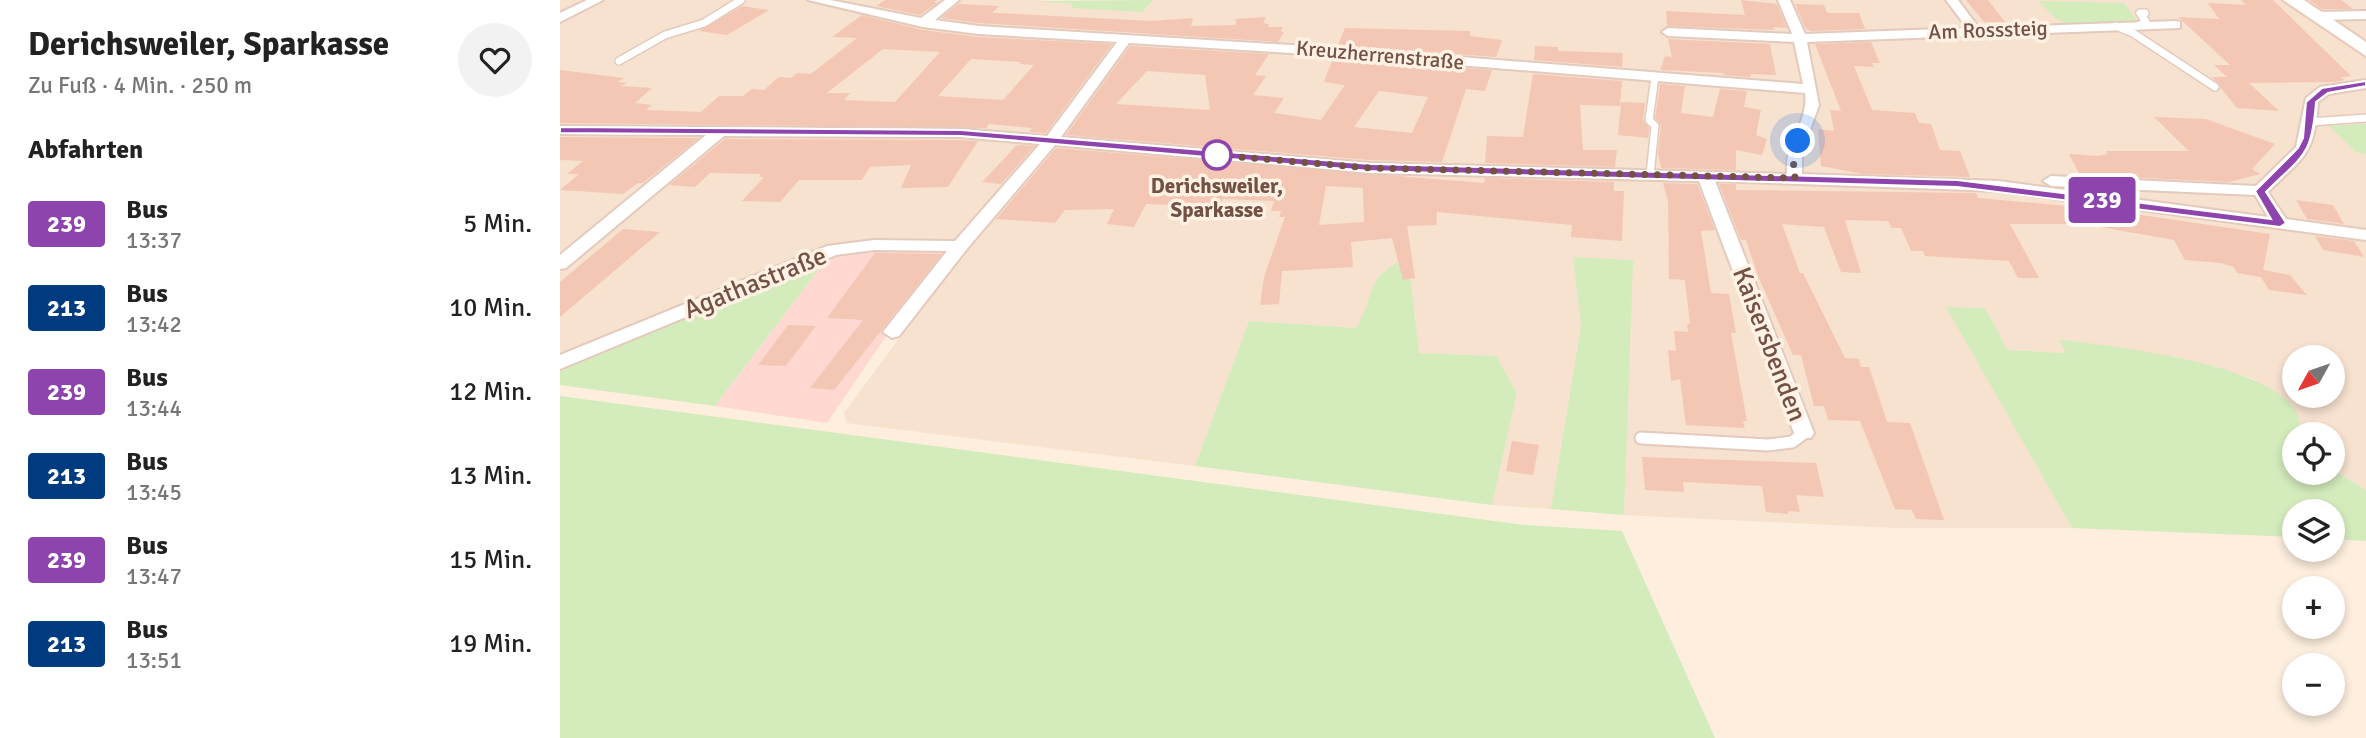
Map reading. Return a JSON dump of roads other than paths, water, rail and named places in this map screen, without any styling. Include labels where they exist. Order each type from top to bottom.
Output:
[{"type":"street","points":[[560,18],[597,0]]},
{"type":"street","name":"Kreuzherrenstraße","points":[[814,0],[923,23],[979,30],[1127,37],[1811,89]]},
{"type":"street","points":[[857,10],[872,0]]},
{"type":"street","points":[[923,23],[953,0]]},
{"type":"street","points":[[1784,0],[1800,38],[1814,102],[1794,152],[1795,178]]},
{"type":"street","points":[[1952,0],[1975,31]]},
{"type":"street","points":[[2292,0],[2366,50]]},
{"type":"street","points":[[2315,16],[2366,15]]},
{"type":"street","name":"Am Rosssteig","points":[[1668,32],[1800,38],[2176,25]]},
{"type":"street","points":[[892,332],[960,246],[1051,141],[1127,37]]},
{"type":"street","points":[[1999,186],[2017,180],[2260,191],[2303,149],[2314,97],[2325,90],[2366,84]]},
{"type":"street","points":[[560,130],[961,133],[1370,168],[1795,178],[1999,186],[2366,235]]},
{"type":"street","points":[[560,264],[719,132]]},
{"type":"street","name":"Kaisersbenden","points":[[1705,177],[1804,433]]},
{"type":"street","points":[[2260,191],[2280,223]]},
{"type":"street","name":"Agathastraße","points":[[560,362],[833,250],[874,245],[960,246]]},
{"type":"lane","points":[[619,61],[665,35],[704,23],[741,0]]},
{"type":"lane","points":[[2138,26],[2146,22],[2140,13],[2145,13]]},
{"type":"lane","points":[[2116,26],[2133,33],[2215,87]]},
{"type":"lane","points":[[1650,175],[1655,125],[1649,120],[1655,77]]},
{"type":"lane","points":[[2310,122],[2366,118]]},
{"type":"lane","name":"Kaisersbenden","points":[[1641,438],[1768,444],[1792,442],[1804,433]]},
{"type":"place","name":"Derichsweiler, Sparkasse","points":[[1217,155]]}]
